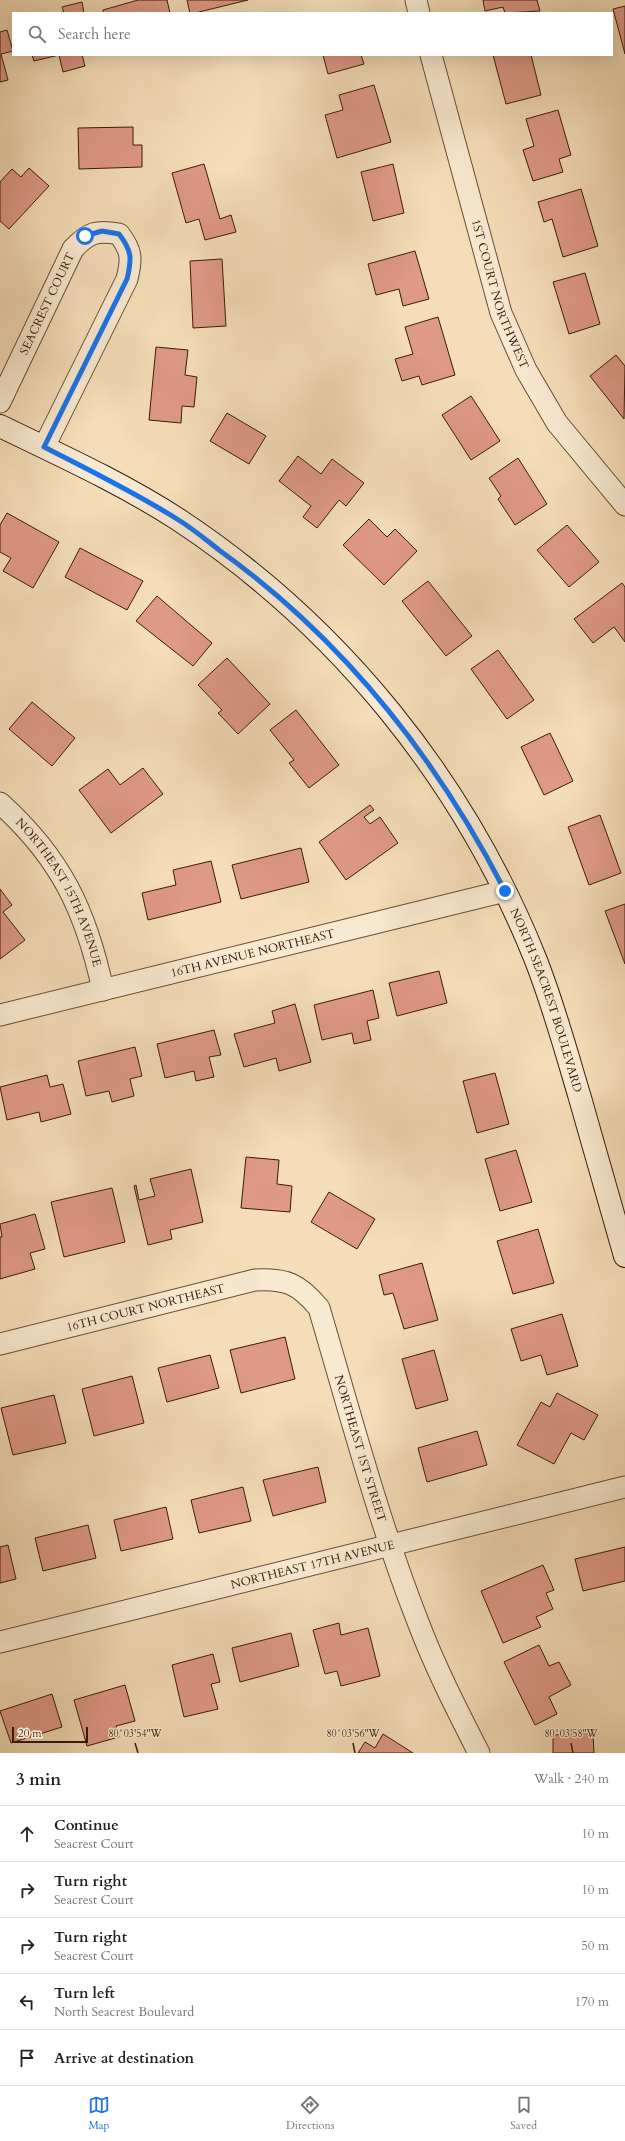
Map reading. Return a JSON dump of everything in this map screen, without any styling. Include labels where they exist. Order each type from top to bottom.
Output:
[{"type":"street","points":[[416,0],[419,12]]},
{"type":"street","name":"1ST COURT NORTHWEST","points":[[431,56],[504,320],[526,370],[557,423],[625,505]]},
{"type":"street","name":"SEACREST COURT","points":[[0,402],[73,249],[85,236],[102,231],[119,234],[128,246],[131,262],[127,279],[44,447]]},
{"type":"street","name":"NORTH SEACREST BOULEVARD","points":[[0,426],[114,482],[178,520],[253,574],[309,623],[361,676],[419,748],[451,794],[505,891],[535,959],[560,1029],[625,1256]]},
{"type":"street","name":"NORTHEAST 15TH AVENUE","points":[[0,803],[19,820],[46,853],[58,870],[79,908],[94,948],[103,990]]},
{"type":"street","name":"16TH AVENUE NORTHEAST","points":[[0,1015],[505,891]]},
{"type":"street","name":"16TH COURT NORTHEAST","points":[[0,1344],[255,1280],[274,1279],[292,1284]]},
{"type":"street","name":"NORTHEAST 1ST STREET","points":[[292,1284],[307,1294],[319,1308],[390,1545],[418,1623],[451,1698],[479,1753]]},
{"type":"street","name":"NORTHEAST 17TH AVENUE","points":[[0,1642],[625,1487]]},
{"type":"building","points":[[138,0],[167,0],[170,12],[103,12],[103,10]]},
{"type":"building","points":[[187,0],[248,0],[199,12],[190,12]]},
{"type":"building","points":[[483,0],[537,0],[540,11],[505,12],[503,7],[485,11]]},
{"type":"building","points":[[82,2],[84,12],[64,12],[62,7]]},
{"type":"building","points":[[625,6],[625,54],[613,9]]},
{"type":"building","points":[[7,30],[12,51],[1,54],[8,80],[0,82],[0,32]]},
{"type":"building","points":[[32,56],[55,56],[34,61]]},
{"type":"building","points":[[59,56],[82,56],[85,66],[63,72]]},
{"type":"building","points":[[323,56],[361,56],[364,64],[328,74]]},
{"type":"building","points":[[493,56],[531,56],[541,95],[506,104]]},
{"type":"building","points":[[374,85],[391,142],[337,158],[325,115],[343,110],[339,95]]},
{"type":"building","points":[[558,110],[571,155],[559,159],[563,172],[533,181],[523,150],[534,146],[526,119]]},
{"type":"building","points":[[133,127],[133,145],[142,145],[142,167],[79,169],[78,128]]},
{"type":"building","points":[[204,164],[220,219],[231,215],[236,232],[205,240],[199,219],[186,223],[172,173]]},
{"type":"building","points":[[393,164],[404,213],[373,221],[361,172]]},
{"type":"building","points":[[29,168],[49,186],[9,229],[0,221],[0,182],[12,169],[21,177]]},
{"type":"building","points":[[581,189],[598,246],[563,257],[552,219],[544,222],[538,202]]},
{"type":"building","points":[[415,251],[429,299],[403,306],[399,289],[376,295],[368,264]]},
{"type":"building","points":[[222,259],[226,326],[193,328],[190,261]]},
{"type":"building","points":[[585,273],[600,324],[569,334],[553,282]]},
{"type":"building","points":[[438,317],[455,375],[422,385],[419,376],[402,381],[395,359],[413,354],[405,327]]},
{"type":"building","points":[[156,347],[188,350],[185,375],[197,377],[194,407],[182,406],[181,423],[149,420]]},
{"type":"building","points":[[616,355],[625,366],[624,419],[590,376]]},
{"type":"building","points":[[471,396],[500,441],[471,460],[442,415]]},
{"type":"building","points":[[227,413],[266,436],[249,464],[210,441]]},
{"type":"building","points":[[298,456],[321,474],[332,459],[364,483],[346,506],[339,500],[317,528],[303,517],[311,506],[279,481]]},
{"type":"building","points":[[518,458],[547,504],[515,525],[498,499],[501,496],[489,478]]},
{"type":"building","points":[[7,513],[59,542],[33,588],[3,571],[11,558],[0,552],[0,525]]},
{"type":"building","points":[[369,519],[387,537],[395,529],[417,551],[384,585],[343,545]]},
{"type":"building","points":[[567,525],[599,562],[569,587],[537,550]]},
{"type":"building","points":[[80,548],[143,581],[127,610],[65,577]]},
{"type":"building","points":[[428,581],[472,636],[446,656],[402,601]]},
{"type":"building","points":[[622,583],[625,587],[625,642],[614,627],[593,643],[574,619]]},
{"type":"building","points":[[157,596],[212,643],[193,666],[136,621]]},
{"type":"building","points":[[498,650],[534,700],[507,719],[471,669]]},
{"type":"building","points":[[227,658],[270,704],[238,734],[218,713],[222,710],[198,685]]},
{"type":"building","points":[[32,702],[75,738],[52,766],[9,729]]},
{"type":"building","points":[[296,710],[339,765],[309,788],[289,763],[294,760],[270,730]]},
{"type":"building","points":[[550,733],[573,781],[544,795],[521,747]]},
{"type":"building","points":[[143,768],[163,794],[111,833],[79,790],[108,769],[120,785]]},
{"type":"building","points":[[370,805],[374,810],[364,817],[370,824],[380,817],[398,843],[346,880],[319,842]]},
{"type":"building","points":[[600,815],[621,873],[589,885],[568,827]]},
{"type":"building","points":[[301,848],[309,882],[241,899],[232,865]]},
{"type":"building","points":[[211,861],[221,902],[148,920],[142,893],[176,885],[173,870]]},
{"type":"building","points":[[0,889],[12,905],[3,912],[25,940],[0,959]]},
{"type":"building","points":[[625,904],[625,964],[605,911]]},
{"type":"building","points":[[439,971],[447,1003],[397,1016],[389,983]]},
{"type":"building","points":[[373,990],[379,1018],[367,1021],[371,1040],[354,1044],[352,1033],[322,1040],[314,1005]]},
{"type":"building","points":[[295,1004],[311,1062],[279,1071],[276,1058],[244,1067],[234,1034],[275,1023],[272,1011]]},
{"type":"building","points":[[214,1030],[221,1055],[209,1057],[214,1077],[196,1081],[194,1071],[165,1078],[157,1044]]},
{"type":"building","points":[[135,1047],[142,1076],[130,1079],[134,1096],[112,1102],[109,1091],[86,1096],[78,1061]]},
{"type":"building","points":[[495,1073],[509,1124],[477,1133],[463,1081]]},
{"type":"building","points":[[47,1075],[50,1087],[63,1084],[71,1114],[41,1122],[39,1112],[7,1120],[0,1087]]},
{"type":"building","points":[[516,1150],[532,1202],[500,1211],[485,1159]]},
{"type":"building","points":[[246,1157],[279,1160],[277,1184],[292,1186],[290,1212],[241,1208]]},
{"type":"building","points":[[191,1169],[203,1222],[170,1230],[172,1239],[148,1245],[134,1186],[136,1185],[139,1200],[155,1196],[150,1179]]},
{"type":"building","points":[[112,1188],[125,1242],[64,1257],[51,1202]]},
{"type":"building","points":[[329,1192],[375,1219],[357,1249],[311,1222]]},
{"type":"building","points":[[35,1214],[45,1249],[30,1253],[35,1269],[0,1279],[0,1237],[2,1237],[0,1224]]},
{"type":"building","points":[[538,1229],[554,1283],[513,1294],[497,1241]]},
{"type":"building","points":[[422,1263],[438,1320],[404,1329],[393,1293],[384,1295],[379,1275]]},
{"type":"building","points":[[562,1314],[578,1366],[547,1375],[541,1355],[521,1361],[511,1329]]},
{"type":"building","points":[[285,1337],[295,1379],[241,1393],[230,1350]]},
{"type":"building","points":[[434,1350],[448,1400],[416,1409],[402,1359]]},
{"type":"building","points":[[210,1355],[219,1388],[167,1402],[158,1368]]},
{"type":"building","points":[[132,1376],[144,1423],[94,1436],[82,1389]]},
{"type":"building","points":[[557,1393],[598,1415],[584,1440],[571,1433],[554,1464],[517,1445],[541,1402],[550,1407]]},
{"type":"building","points":[[54,1395],[66,1443],[13,1455],[1,1408]]},
{"type":"building","points":[[477,1431],[487,1465],[427,1482],[418,1448]]},
{"type":"building","points":[[318,1467],[326,1502],[273,1516],[263,1480]]},
{"type":"building","points":[[243,1487],[251,1521],[199,1533],[191,1500]]},
{"type":"building","points":[[166,1507],[173,1539],[121,1551],[114,1520]]},
{"type":"building","points":[[88,1525],[96,1558],[43,1571],[35,1538]]},
{"type":"building","points":[[8,1545],[16,1579],[0,1583],[0,1547]]},
{"type":"building","points":[[625,1547],[625,1581],[583,1591],[575,1559]]},
{"type":"building","points":[[543,1565],[554,1590],[546,1593],[553,1609],[536,1617],[541,1627],[503,1643],[481,1591]]},
{"type":"building","points":[[339,1623],[341,1635],[368,1628],[380,1676],[341,1686],[337,1671],[325,1674],[313,1630]]},
{"type":"building","points":[[291,1633],[299,1666],[240,1682],[232,1648]]},
{"type":"building","points":[[539,1645],[549,1666],[559,1662],[571,1685],[549,1697],[557,1714],[535,1725],[504,1662]]},
{"type":"building","points":[[213,1654],[220,1682],[211,1684],[218,1709],[184,1717],[172,1665]]},
{"type":"building","points":[[125,1685],[135,1721],[116,1726],[119,1737],[87,1746],[74,1700]]},
{"type":"building","points":[[52,1694],[62,1727],[11,1743],[0,1711]]},
{"type":"building","points":[[593,1733],[594,1753],[553,1753],[553,1735]]},
{"type":"building","points":[[383,1734],[413,1753],[358,1753],[365,1742],[375,1748]]},
{"type":"route","points":[[85,236],[102,231],[119,234],[128,246],[131,262],[127,279],[44,447],[114,482],[178,520],[253,574],[309,623],[361,676],[419,748],[451,794],[505,891]]}]
